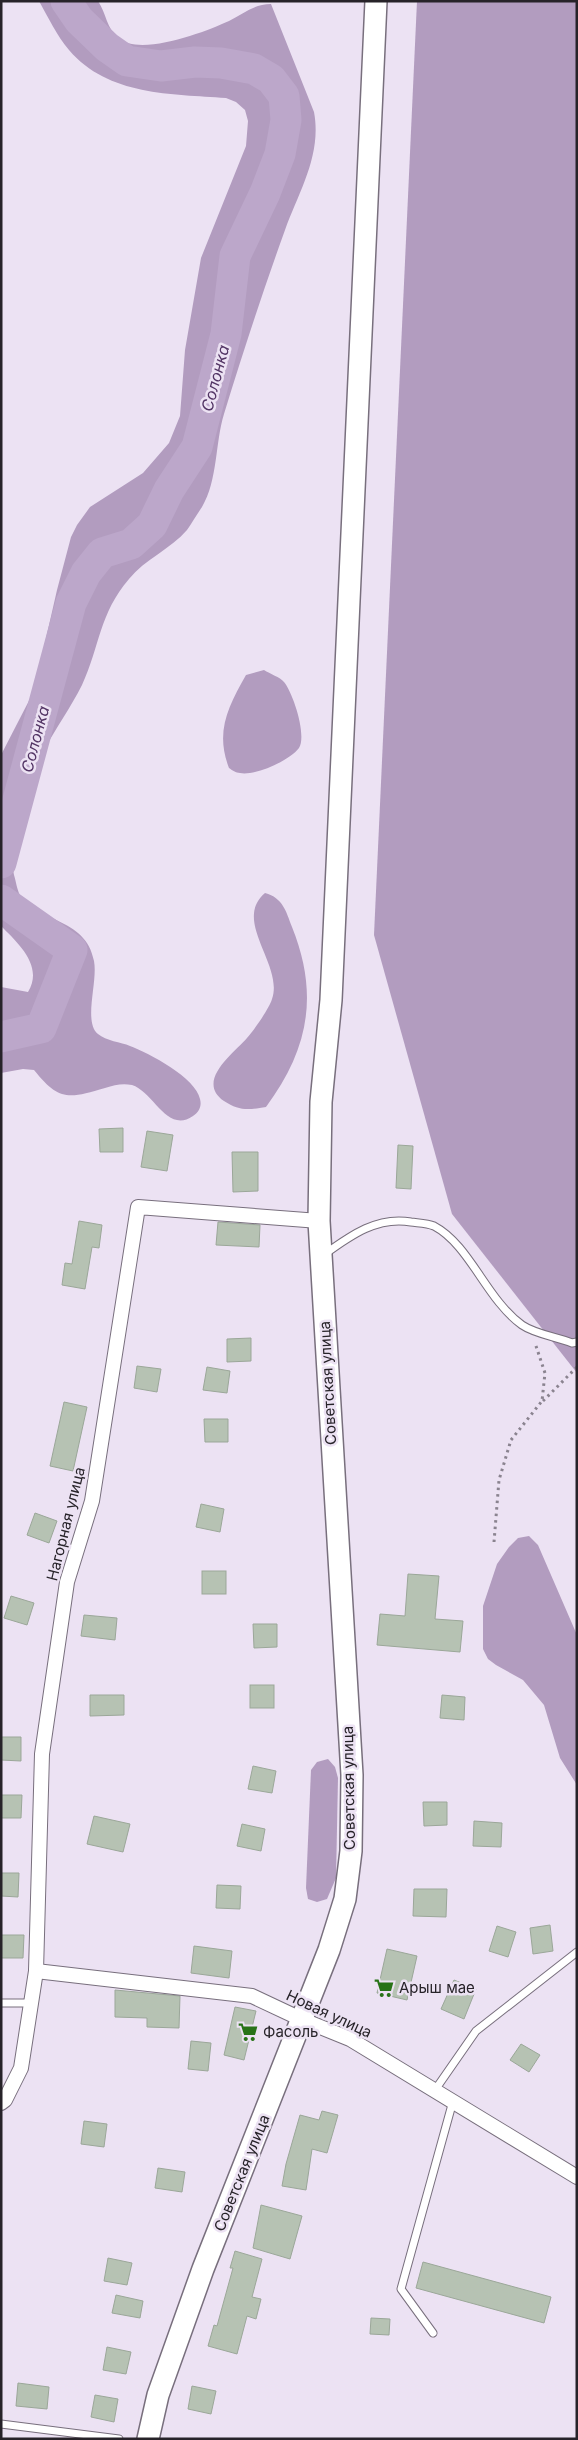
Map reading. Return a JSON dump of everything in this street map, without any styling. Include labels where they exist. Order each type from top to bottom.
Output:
[{"type":"main road","name":"Советская улица","points":[[148,2439],[158,2395],[203,2269],[303,2020],[345,1899],[351,1851],[351,1765],[319,1221],[321,1102],[331,1000],[376,1]]},
{"type":"street","name":"Нагорная улица","points":[[36,1971],[42,1754],[67,1582],[92,1501],[138,1207],[319,1221]]},
{"type":"street","points":[[1,2102],[5,2100],[21,2068],[36,1971]]},
{"type":"street","name":"Новая улица","points":[[36,1971],[252,1996],[350,2039],[577,2177]]},
{"type":"lane","points":[[321,1258],[351,1236],[382,1222],[404,1221],[432,1225],[450,1238],[504,1309],[524,1326],[572,1343],[577,1342]]},
{"type":"lane","points":[[434,2090],[476,2031],[577,1952]]},
{"type":"lane","points":[[1,2003],[31,2003]]},
{"type":"lane","points":[[432,2333],[401,2289],[453,2102]]},
{"type":"lane","points":[[1,2424],[119,2439]]},
{"type":"path","points":[[524,1326],[538,1348],[545,1373],[542,1402]]},
{"type":"path","points":[[494,1542],[499,1480],[511,1440],[542,1402],[577,1367]]},
{"type":"shaded area","points":[[39,1],[98,1],[114,34],[128,43],[141,45],[173,41],[205,31],[254,8],[271,4],[314,112],[316,128],[312,158],[253,322],[231,391],[221,425],[214,473],[207,496],[202,507],[181,537],[135,572],[119,592],[106,618],[82,685],[41,756],[12,841],[11,854],[20,895],[27,904],[36,910],[70,927],[89,946],[95,970],[91,1011],[94,1028],[98,1034],[105,1038],[130,1046],[159,1060],[171,1067],[190,1083],[197,1091],[201,1102],[198,1111],[193,1116],[184,1120],[176,1120],[168,1116],[147,1095],[132,1085],[118,1085],[82,1094],[65,1095],[50,1087],[34,1070],[23,1069],[1,1073],[1,987],[28,992],[33,973],[31,964],[21,947],[1,926],[1,755],[34,691],[57,590],[71,537],[77,525],[90,507],[143,473],[169,443],[180,416],[185,350],[201,258],[246,146],[248,121],[245,110],[236,102],[226,98],[142,90],[102,76],[85,65],[69,50]]},
{"type":"shaded area","points":[[417,1],[577,1],[577,1373],[452,1214],[374,935]]},
{"type":"shaded area","points":[[264,670],[282,680],[288,687],[298,714],[301,742],[299,748],[288,758],[263,770],[246,773],[237,772],[229,768],[223,743],[223,731],[229,709],[246,675]]},
{"type":"shaded area","points":[[265,893],[276,898],[283,906],[300,952],[307,998],[305,1020],[292,1064],[266,1107],[244,1109],[234,1107],[224,1101],[216,1093],[214,1085],[215,1076],[226,1059],[247,1038],[265,1014],[272,999],[274,986],[271,972],[256,930],[254,917],[256,904]]},
{"type":"shaded area","points":[[529,1536],[538,1545],[577,1635],[577,1785],[560,1758],[544,1705],[523,1680],[488,1659],[483,1649],[483,1606],[497,1564],[518,1538]]},
{"type":"shaded area","points":[[328,1759],[335,1767],[338,1778],[336,1878],[327,1899],[317,1902],[308,1899],[306,1888],[311,1770],[317,1762]]},
{"type":"building","points":[[123,1128],[123,1152],[100,1152],[99,1129]]},
{"type":"building","points":[[147,1131],[173,1135],[167,1171],[141,1167]]},
{"type":"building","points":[[398,1145],[413,1146],[411,1189],[396,1188]]},
{"type":"building","points":[[232,1152],[258,1152],[258,1191],[233,1192]]},
{"type":"building","points":[[79,1221],[102,1225],[99,1248],[92,1247],[85,1289],[62,1285],[65,1263],[72,1264]]},
{"type":"building","points":[[218,1222],[260,1225],[259,1247],[216,1245]]},
{"type":"building","points":[[251,1338],[251,1361],[227,1362],[227,1339]]},
{"type":"building","points":[[137,1366],[161,1369],[157,1392],[134,1388]]},
{"type":"building","points":[[207,1367],[230,1371],[227,1393],[203,1390]]},
{"type":"building","points":[[64,1402],[87,1407],[73,1471],[50,1466]]},
{"type":"building","points":[[204,1419],[228,1419],[228,1442],[205,1442]]},
{"type":"building","points":[[201,1504],[224,1509],[220,1532],[196,1527]]},
{"type":"building","points":[[35,1513],[57,1521],[49,1543],[27,1535]]},
{"type":"building","points":[[202,1571],[226,1571],[226,1594],[202,1594]]},
{"type":"building","points":[[408,1574],[439,1576],[435,1619],[463,1621],[460,1652],[377,1645],[380,1614],[405,1616]]},
{"type":"building","points":[[11,1596],[34,1603],[27,1625],[4,1618]]},
{"type":"building","points":[[84,1615],[117,1618],[115,1640],[81,1636]]},
{"type":"building","points":[[253,1624],[277,1624],[277,1647],[254,1648]]},
{"type":"building","points":[[250,1685],[274,1685],[274,1708],[250,1708]]},
{"type":"building","points":[[90,1695],[124,1695],[124,1715],[90,1716]]},
{"type":"building","points":[[442,1695],[465,1697],[464,1720],[440,1718]]},
{"type":"building","points":[[1,1737],[21,1737],[21,1761],[1,1760]]},
{"type":"building","points":[[253,1766],[276,1771],[272,1793],[248,1789]]},
{"type":"building","points":[[1,1795],[22,1795],[21,1818],[1,1818]]},
{"type":"building","points":[[423,1802],[447,1802],[447,1825],[424,1826]]},
{"type":"building","points":[[94,1816],[130,1824],[123,1852],[87,1844]]},
{"type":"building","points":[[474,1821],[502,1823],[501,1847],[473,1846]]},
{"type":"building","points":[[242,1824],[265,1829],[261,1851],[237,1846]]},
{"type":"building","points":[[1,1873],[19,1873],[18,1897],[1,1896]]},
{"type":"building","points":[[217,1885],[241,1886],[240,1909],[216,1908]]},
{"type":"building","points":[[414,1889],[447,1889],[446,1917],[413,1916]]},
{"type":"building","points":[[550,1925],[553,1951],[533,1954],[530,1928]]},
{"type":"building","points":[[497,1926],[516,1932],[508,1957],[489,1951]]},
{"type":"building","points":[[1,1935],[24,1935],[23,1958],[1,1958]]},
{"type":"building","points":[[194,1946],[232,1951],[229,1978],[191,1973]]},
{"type":"building","points":[[387,1949],[417,1956],[407,2000],[377,1993]]},
{"type":"building","points":[[454,1980],[476,1989],[464,2019],[441,2009]]},
{"type":"building","points":[[115,1990],[180,1996],[179,2028],[147,2027],[147,2018],[115,2017]]},
{"type":"building","points":[[235,2007],[256,2011],[244,2060],[224,2055]]},
{"type":"building","points":[[191,2041],[211,2043],[208,2071],[188,2069]]},
{"type":"building","points":[[521,2044],[540,2055],[529,2072],[510,2060]]},
{"type":"building","points":[[322,2111],[338,2115],[327,2153],[312,2149],[306,2190],[282,2186],[286,2164],[300,2115],[319,2120]]},
{"type":"building","points":[[84,2121],[107,2124],[104,2147],[81,2144]]},
{"type":"building","points":[[158,2168],[185,2172],[182,2192],[155,2188]]},
{"type":"building","points":[[261,2205],[302,2216],[290,2259],[253,2248]]},
{"type":"building","points":[[235,2251],[262,2259],[252,2297],[261,2299],[256,2319],[247,2316],[237,2354],[208,2346],[214,2325],[217,2326],[233,2268],[230,2268]]},
{"type":"building","points":[[108,2258],[132,2263],[127,2285],[104,2281]]},
{"type":"building","points":[[423,2262],[551,2297],[544,2323],[416,2288]]},
{"type":"building","points":[[116,2295],[143,2301],[140,2318],[112,2313]]},
{"type":"building","points":[[371,2318],[390,2319],[389,2335],[370,2334]]},
{"type":"building","points":[[107,2347],[131,2352],[126,2374],[103,2370]]},
{"type":"building","points":[[18,2383],[49,2387],[47,2409],[16,2406]]},
{"type":"building","points":[[192,2386],[216,2391],[211,2414],[188,2409]]},
{"type":"building","points":[[95,2395],[118,2399],[114,2422],[91,2417]]},
{"type":"waterway","name":"Солонка","points":[[1,863],[71,603],[86,573],[102,553],[131,544],[152,525],[169,490],[197,447],[226,334],[235,256],[265,193],[280,154],[286,120],[284,96],[271,79],[254,69],[221,63],[195,62],[161,66],[127,61],[107,47],[79,20],[66,1]]},
{"type":"waterway","name":"Солонка","points":[[1,900],[72,950],[41,1028],[1,1037]]},
{"type":"place","name":"Арыш мае","points":[[384,1988]]},
{"type":"place","name":"Фасоль","points":[[248,2032]]}]
